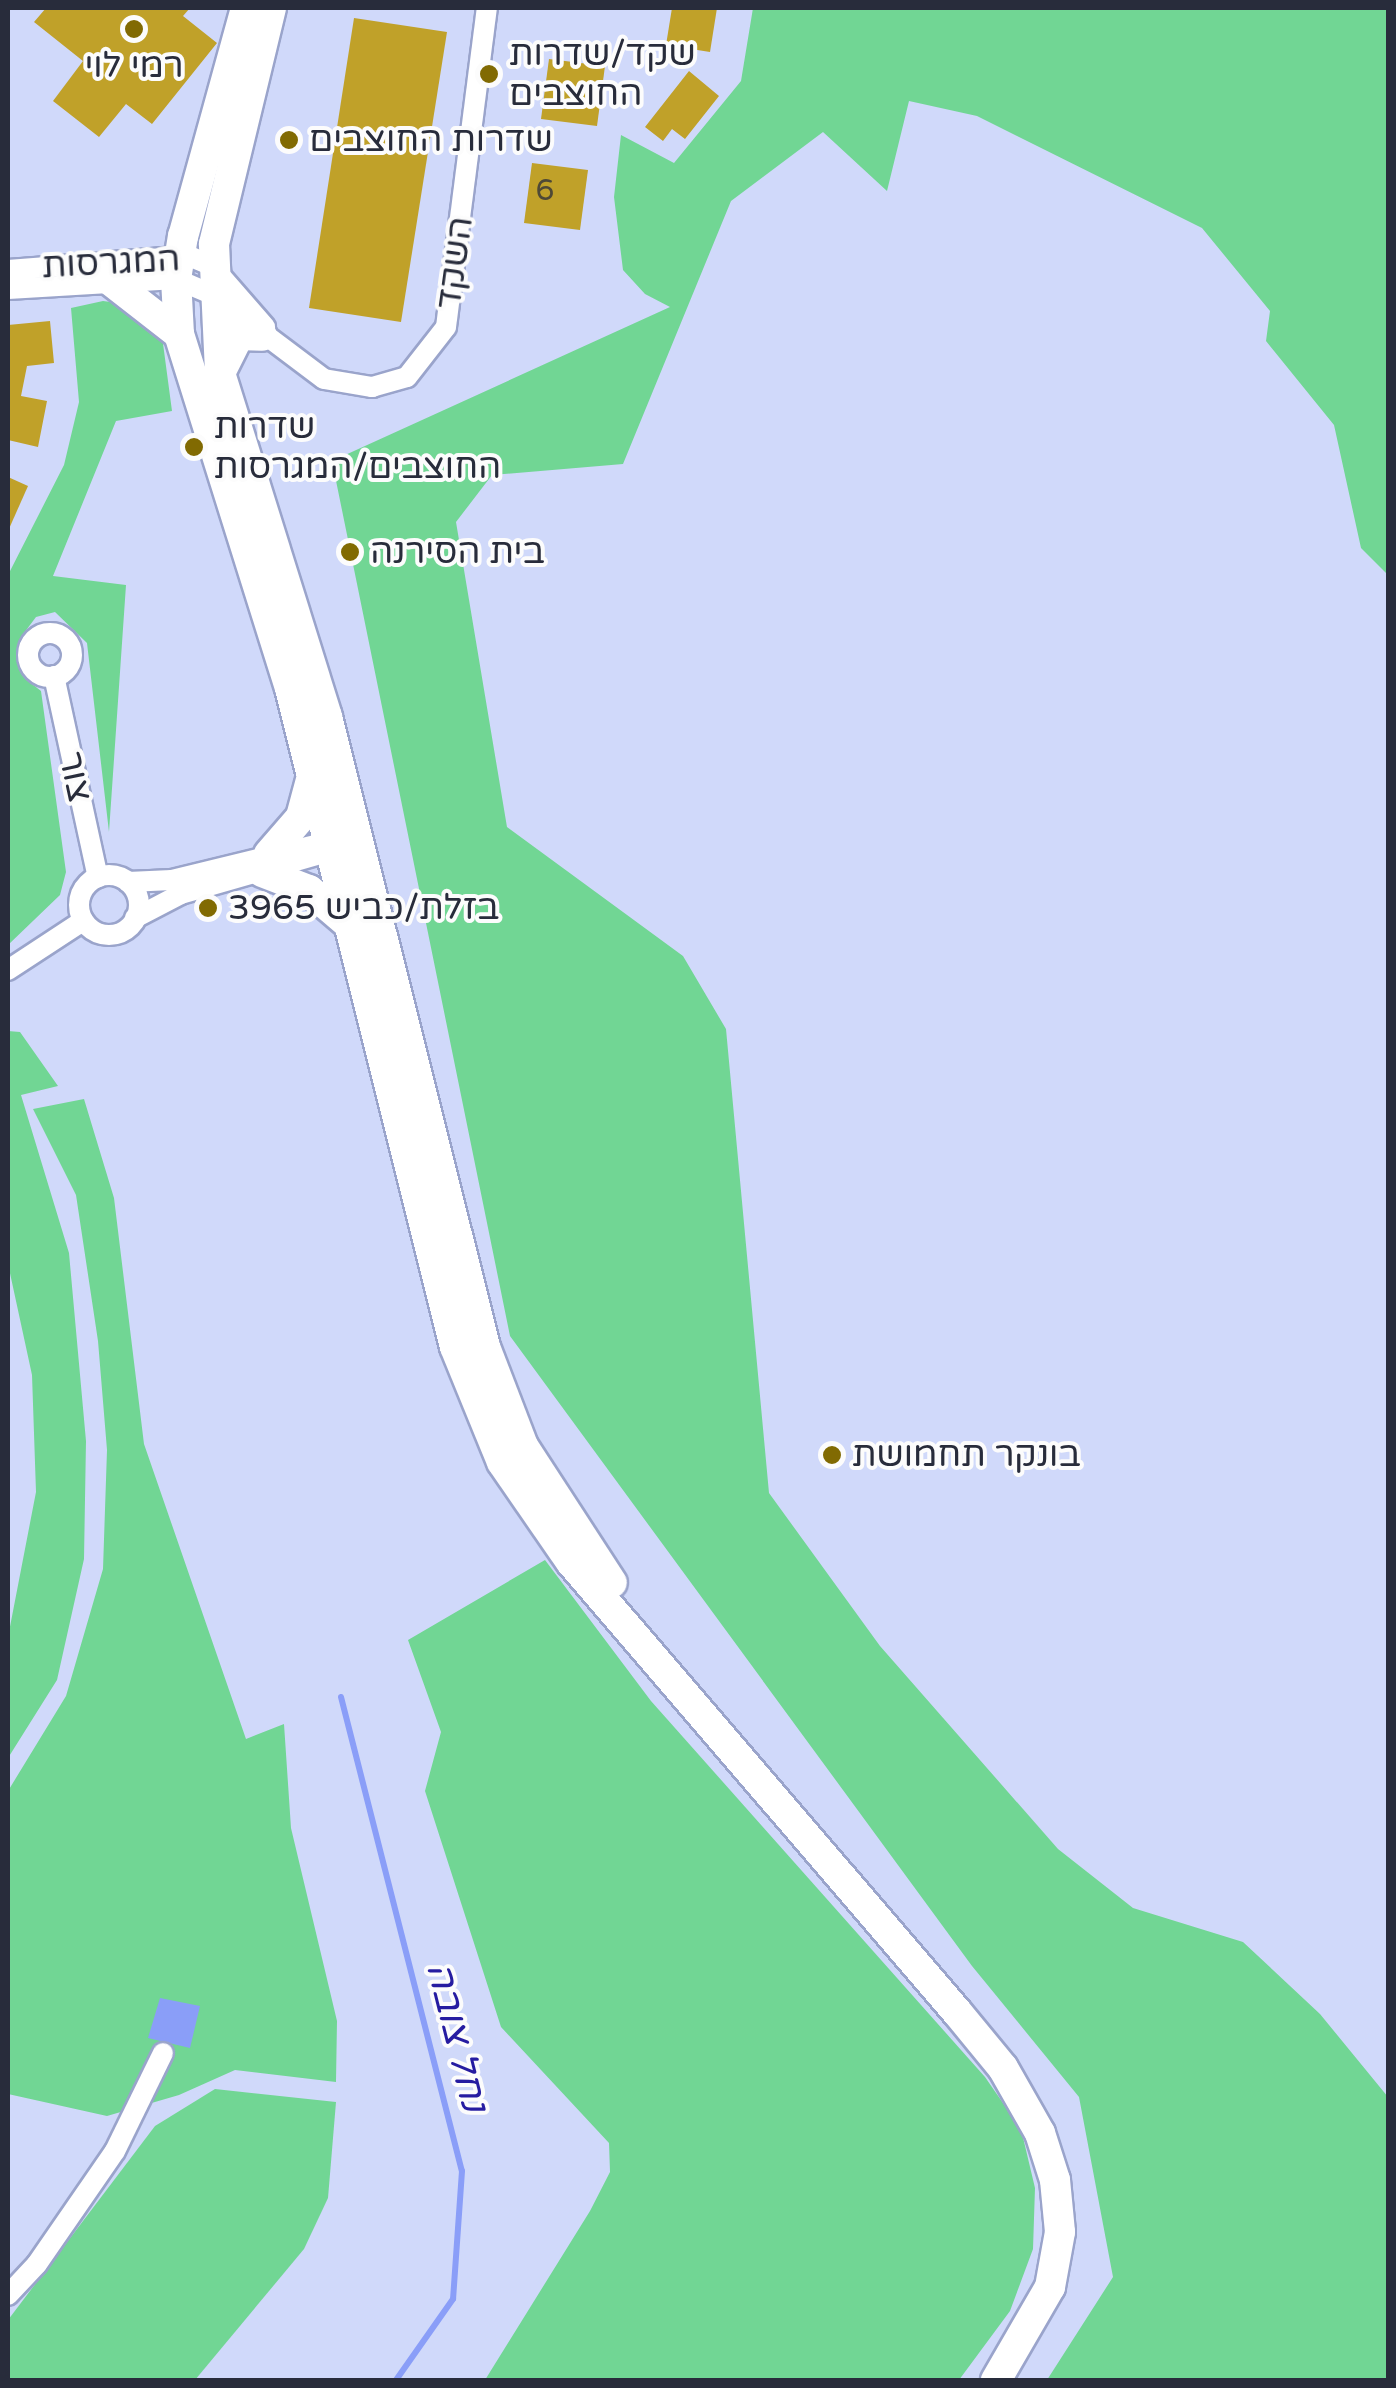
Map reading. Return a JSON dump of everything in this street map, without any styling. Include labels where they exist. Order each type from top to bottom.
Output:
[{"type":"main road","points":[[246,8],[178,267],[179,334],[312,771],[339,843],[504,1403],[554,1500],[734,1758]]},
{"type":"main road","points":[[270,8],[212,280],[220,373],[308,648],[350,924],[454,1347],[502,1462],[571,1562],[734,1758],[1003,2068],[1040,2133],[1056,2180],[1060,2232],[1050,2287],[996,2380]]},
{"type":"main road","points":[[107,278],[179,334]]},
{"type":"main road","points":[[220,373],[238,335],[262,336]]},
{"type":"main road","points":[[312,771],[301,818],[266,863],[310,890],[350,924]]},
{"type":"street","name":"השקד","points":[[212,280],[262,336],[324,379],[372,387],[407,377],[437,347],[450,306],[487,8]]},
{"type":"street","name":"המגרסות","points":[[8,290],[178,267]]},
{"type":"street","name":"המגרסות","points":[[8,270],[178,267],[212,280]]},
{"type":"street","name":"השקד","points":[[212,280],[289,354]]},
{"type":"street","name":"צור","points":[[54,676],[98,877]]},
{"type":"street","points":[[76,925],[114,934],[181,894],[266,863],[339,843]]},
{"type":"street","points":[[8,970],[76,925],[80,896],[98,877],[128,882],[172,880],[266,863]]},
{"type":"street","points":[[128,882],[138,899],[136,918]]},
{"type":"street","points":[[8,2295],[37,2264],[115,2151],[163,2053]]},
{"type":"green space","points":[[753,8],[1388,8],[1388,575],[1361,548],[1334,425],[1266,341],[1270,311],[1202,228],[977,116],[909,101],[887,191],[823,132],[731,201],[623,464],[492,475],[456,522],[507,827],[683,956],[726,1029],[769,1493],[880,1646],[1058,1849],[1133,1908],[1243,1942],[1320,2014],[1388,2097],[1388,2380],[1047,2380],[1113,2277],[1079,2097],[972,1966],[510,1336],[332,461],[670,307],[645,294],[623,270],[614,197],[621,135],[674,163],[741,81]]},
{"type":"green space","points":[[103,301],[126,304],[162,336],[172,411],[116,421],[53,576],[126,585],[109,832],[87,643],[55,612],[36,617],[24,633],[20,657],[27,680],[41,691],[66,872],[60,895],[8,945],[8,575],[64,465],[79,402],[71,308]]},
{"type":"green space","points":[[8,1031],[20,1032],[58,1086],[21,1095],[69,1253],[86,1441],[84,1559],[57,1680],[8,1758],[8,1637],[36,1492],[32,1375],[8,1264]]},
{"type":"green space","points":[[84,1099],[114,1198],[144,1444],[246,1739],[284,1724],[291,1828],[337,2021],[336,2082],[235,2070],[179,2095],[107,2116],[8,2094],[8,1791],[66,1696],[103,1569],[107,1450],[98,1341],[76,1195],[33,1109]]},
{"type":"green space","points":[[545,1560],[651,1701],[985,2077],[1021,2129],[1035,2188],[1033,2249],[1010,2311],[959,2380],[485,2380],[590,2211],[610,2172],[609,2143],[501,2027],[425,1791],[441,1732],[408,1640]]},
{"type":"green space","points":[[215,2089],[336,2102],[328,2198],[304,2249],[195,2380],[8,2380],[8,2320],[155,2126]]},
{"type":"water","points":[[160,1998],[200,2006],[190,2048],[148,2038]]},
{"type":"building","points":[[46,8],[190,8],[183,16],[217,43],[152,124],[126,104],[99,137],[53,101],[83,61],[34,22]]},
{"type":"building","points":[[672,8],[717,8],[710,52],[666,45]]},
{"type":"building","points":[[354,18],[447,32],[401,322],[309,308]]},
{"type":"building","points":[[549,59],[605,66],[597,126],[541,119]]},
{"type":"building","points":[[689,71],[719,96],[685,139],[672,129],[663,141],[645,127]]},
{"type":"building","points":[[532,163],[588,170],[580,230],[524,223]]},
{"type":"building","points":[[50,321],[54,363],[27,366],[21,396],[47,401],[38,447],[8,440],[8,325]]},
{"type":"building","points":[[8,477],[28,486],[8,531]]},
{"type":"waterway","name":"נחל צובה","points":[[341,1697],[462,2171],[453,2299],[396,2380]]},
{"type":"place","name":"רמי לוי","points":[[134,29]]},
{"type":"place","name":"שקד/שדרות החוצבים","points":[[489,74]]},
{"type":"place","name":"שדרות החוצבים","points":[[289,140]]},
{"type":"place","name":"שדרות החוצבים/המגרסות","points":[[194,447]]},
{"type":"place","name":"בית הסירנה","points":[[350,552]]},
{"type":"place","name":"בזלת/כביש 3965","points":[[208,908]]},
{"type":"place","name":"בונקר תחמושת","points":[[832,1455]]}]
